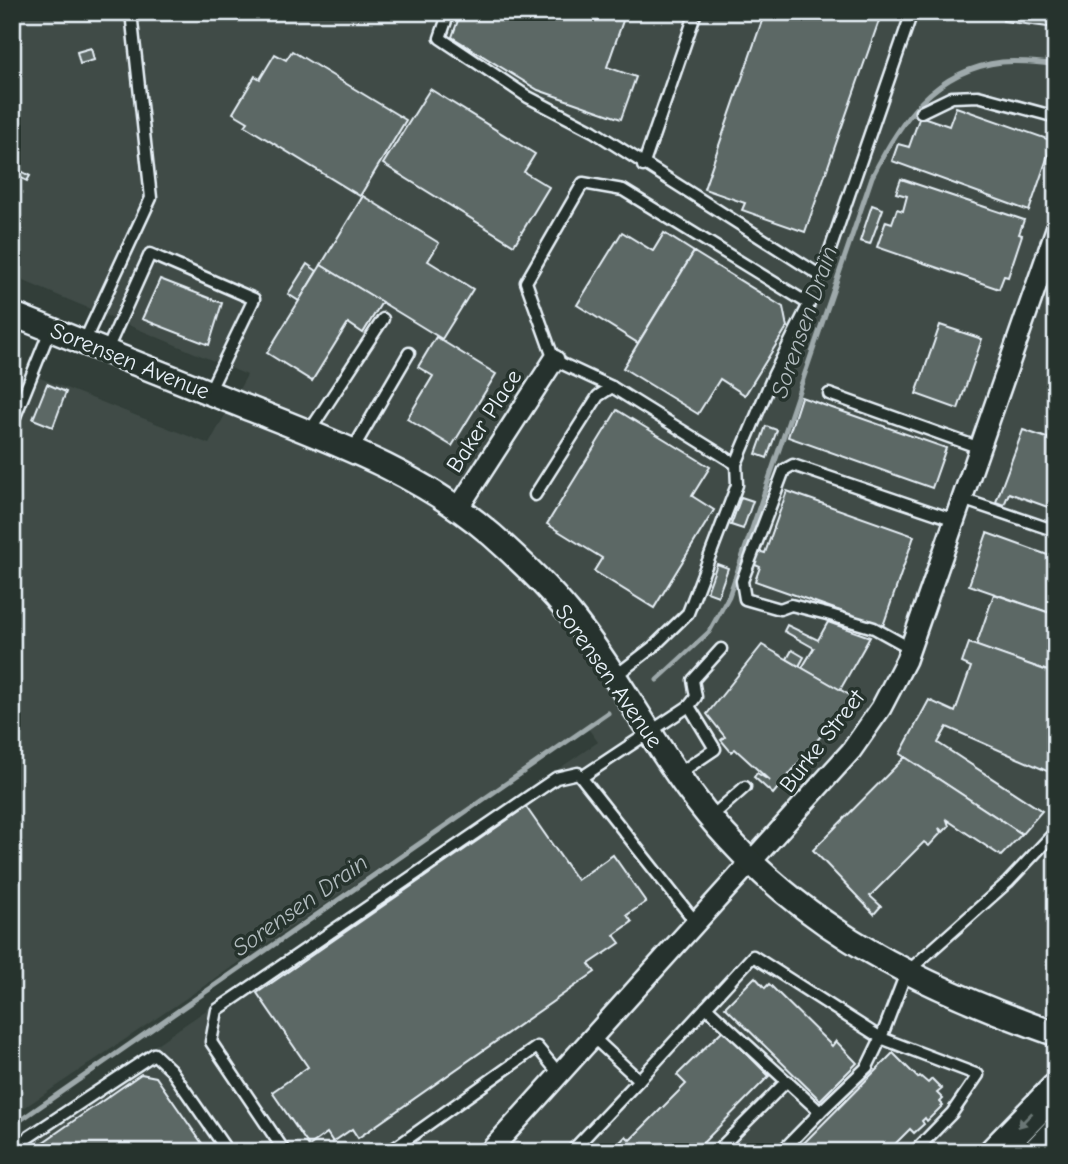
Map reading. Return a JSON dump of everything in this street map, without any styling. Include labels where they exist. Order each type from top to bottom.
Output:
[{"type":"main road","points":[[995,1152],[1056,1089]]},
{"type":"main road","points":[[1038,1152],[1056,1133]]},
{"type":"street","name":"Burke Street","points":[[489,1152],[751,865],[851,751],[881,708],[910,648],[1056,229]]},
{"type":"street","name":"Sorensen Avenue","points":[[12,314],[352,450],[410,478],[457,510],[517,557],[570,614],[678,774],[751,865],[820,922],[906,973],[979,1007],[1056,1034]]},
{"type":"street","name":"Baker Place","points":[[457,510],[554,360]]},
{"type":"lane","points":[[84,343],[151,198],[131,12]]},
{"type":"lane","points":[[449,12],[440,38],[528,97],[593,131],[643,166],[821,276],[912,12]]},
{"type":"lane","points":[[643,166],[696,12]]},
{"type":"lane","points":[[921,112],[952,97],[978,96],[1056,117]]},
{"type":"lane","points":[[614,677],[653,647],[688,613],[737,485],[736,464],[774,374],[808,304],[623,190],[583,183],[526,282],[554,360],[612,387],[736,464]]},
{"type":"lane","points":[[106,352],[150,254],[254,299],[208,392]]},
{"type":"lane","points":[[309,432],[383,319]]},
{"type":"lane","points":[[12,424],[50,330]]},
{"type":"lane","points":[[352,450],[409,353]]},
{"type":"lane","points":[[535,495],[598,396],[612,387]]},
{"type":"lane","points":[[829,394],[980,448]]},
{"type":"lane","points":[[910,648],[874,628],[827,614],[791,605],[780,609],[745,599],[742,581],[762,524],[784,470],[793,465],[955,520]]},
{"type":"lane","points":[[962,499],[1056,531]]},
{"type":"lane","points":[[582,777],[649,730],[689,706],[696,697],[693,680],[721,649]]},
{"type":"lane","points":[[678,774],[715,749],[689,706]]},
{"type":"lane","points":[[285,1152],[211,1042],[217,1010],[556,778],[578,773],[582,777],[697,925]]},
{"type":"lane","points":[[711,817],[744,787]]},
{"type":"lane","points":[[781,1152],[867,1067],[906,973],[1008,882],[1056,831]]},
{"type":"lane","points":[[572,1152],[753,956],[881,1038],[978,1074],[952,1114],[914,1152]]},
{"type":"lane","points":[[706,1007],[820,1112]]},
{"type":"lane","points":[[594,1038],[639,1080]]},
{"type":"lane","points":[[389,1152],[537,1047],[561,1076]]},
{"type":"lane","points":[[12,1148],[154,1054],[171,1070],[228,1152]]},
{"type":"lane","points":[[716,1152],[787,1081]]},
{"type":"shaded area","points":[[14,12],[1056,12],[1056,1152],[12,1152],[12,1143],[598,742],[587,727],[12,1116],[12,367],[209,444],[247,375],[12,276]]},
{"type":"building","points":[[461,12],[626,12],[607,67],[636,77],[621,119],[538,90],[452,37]]},
{"type":"building","points":[[765,12],[882,12],[805,232],[742,210],[745,203],[704,189]]},
{"type":"building","points":[[1005,12],[1056,12],[1056,28],[1003,21]]},
{"type":"building","points":[[91,48],[94,60],[80,64],[77,52]]},
{"type":"building","points":[[292,51],[406,120],[360,196],[245,126],[248,122],[233,113],[255,76],[260,79],[275,54],[286,60]]},
{"type":"building","points":[[430,89],[535,154],[524,172],[549,187],[514,245],[383,164]]},
{"type":"building","points":[[956,107],[1053,141],[1029,211],[892,161],[898,144],[909,147],[920,116],[949,126]]},
{"type":"building","points":[[17,169],[30,176],[27,181],[15,175]]},
{"type":"building","points":[[901,179],[1024,220],[1019,234],[1022,235],[1008,277],[1004,276],[999,289],[877,247],[886,221],[892,223],[897,209],[903,211],[907,196],[896,193]]},
{"type":"building","points":[[363,196],[439,243],[428,261],[473,289],[442,339],[321,265]]},
{"type":"building","points":[[872,205],[883,209],[870,244],[860,241]]},
{"type":"building","points":[[622,232],[653,251],[664,233],[694,252],[638,343],[577,305]]},
{"type":"building","points":[[694,252],[783,307],[787,327],[745,395],[720,379],[698,414],[623,368]]},
{"type":"building","points":[[307,264],[317,271],[299,301],[288,294]]},
{"type":"building","points":[[321,265],[382,302],[363,333],[348,323],[312,381],[267,353]]},
{"type":"building","points":[[160,279],[222,303],[209,345],[142,319]]},
{"type":"building","points":[[940,325],[982,339],[958,409],[916,394]]},
{"type":"building","points":[[436,337],[496,374],[452,446],[407,419],[433,376],[418,367]]},
{"type":"building","points":[[47,384],[66,392],[53,427],[33,419]]},
{"type":"building","points":[[801,397],[946,448],[932,488],[788,437]]},
{"type":"building","points":[[617,410],[710,467],[692,496],[714,510],[654,608],[594,571],[602,558],[547,524]]},
{"type":"building","points":[[766,426],[777,430],[767,458],[756,454]]},
{"type":"building","points":[[1023,430],[1056,441],[1056,510],[1009,493],[1004,505],[996,502]]},
{"type":"building","points":[[787,491],[914,536],[883,626],[755,581],[760,567],[753,564],[758,551],[765,553]]},
{"type":"building","points":[[741,497],[753,501],[743,529],[731,525]]},
{"type":"building","points":[[987,533],[1056,558],[1056,615],[969,585]]},
{"type":"building","points":[[717,564],[728,568],[718,596],[707,592]]},
{"type":"building","points":[[994,594],[1056,615],[1056,674],[976,646]]},
{"type":"building","points":[[828,622],[870,637],[840,690],[802,668],[814,648],[784,631],[787,625],[818,640]]},
{"type":"building","points":[[969,643],[1056,674],[1056,775],[947,727],[938,743],[1042,811],[1022,834],[900,754],[929,700],[955,712],[971,667],[962,663]]},
{"type":"building","points":[[762,645],[853,697],[773,794],[754,777],[757,773],[770,781],[735,749],[731,752],[721,740],[725,737],[707,714]]},
{"type":"building","points":[[792,650],[804,657],[799,666],[787,659]]},
{"type":"building","points":[[905,757],[1022,834],[1001,856],[947,820],[949,826],[943,832],[939,828],[941,833],[929,846],[924,842],[870,896],[881,906],[874,914],[813,850]]},
{"type":"building","points":[[526,807],[577,880],[613,855],[646,902],[627,915],[632,922],[614,935],[620,943],[589,964],[595,972],[358,1138],[352,1129],[333,1142],[327,1133],[309,1146],[272,1092],[308,1067],[257,993]]},
{"type":"building","points":[[755,977],[765,988],[769,984],[832,1046],[836,1041],[857,1063],[820,1100],[725,1007]]},
{"type":"building","points":[[723,1030],[769,1076],[694,1152],[617,1152],[614,1148],[626,1136],[630,1140],[686,1084],[677,1075]]},
{"type":"building","points":[[893,1053],[918,1078],[920,1076],[928,1083],[932,1079],[942,1089],[937,1093],[943,1099],[940,1102],[943,1105],[927,1121],[925,1118],[922,1121],[924,1124],[914,1133],[910,1129],[887,1152],[795,1152]]},
{"type":"building","points":[[141,1074],[156,1077],[208,1152],[29,1152]]},
{"type":"waterway","name":"Sorensen Drain","points":[[657,680],[709,632],[729,596],[872,177],[895,137],[922,102],[938,87],[957,75],[1002,62],[1056,64]]},
{"type":"waterway","name":"Sorensen Drain","points":[[12,1126],[608,713]]}]
